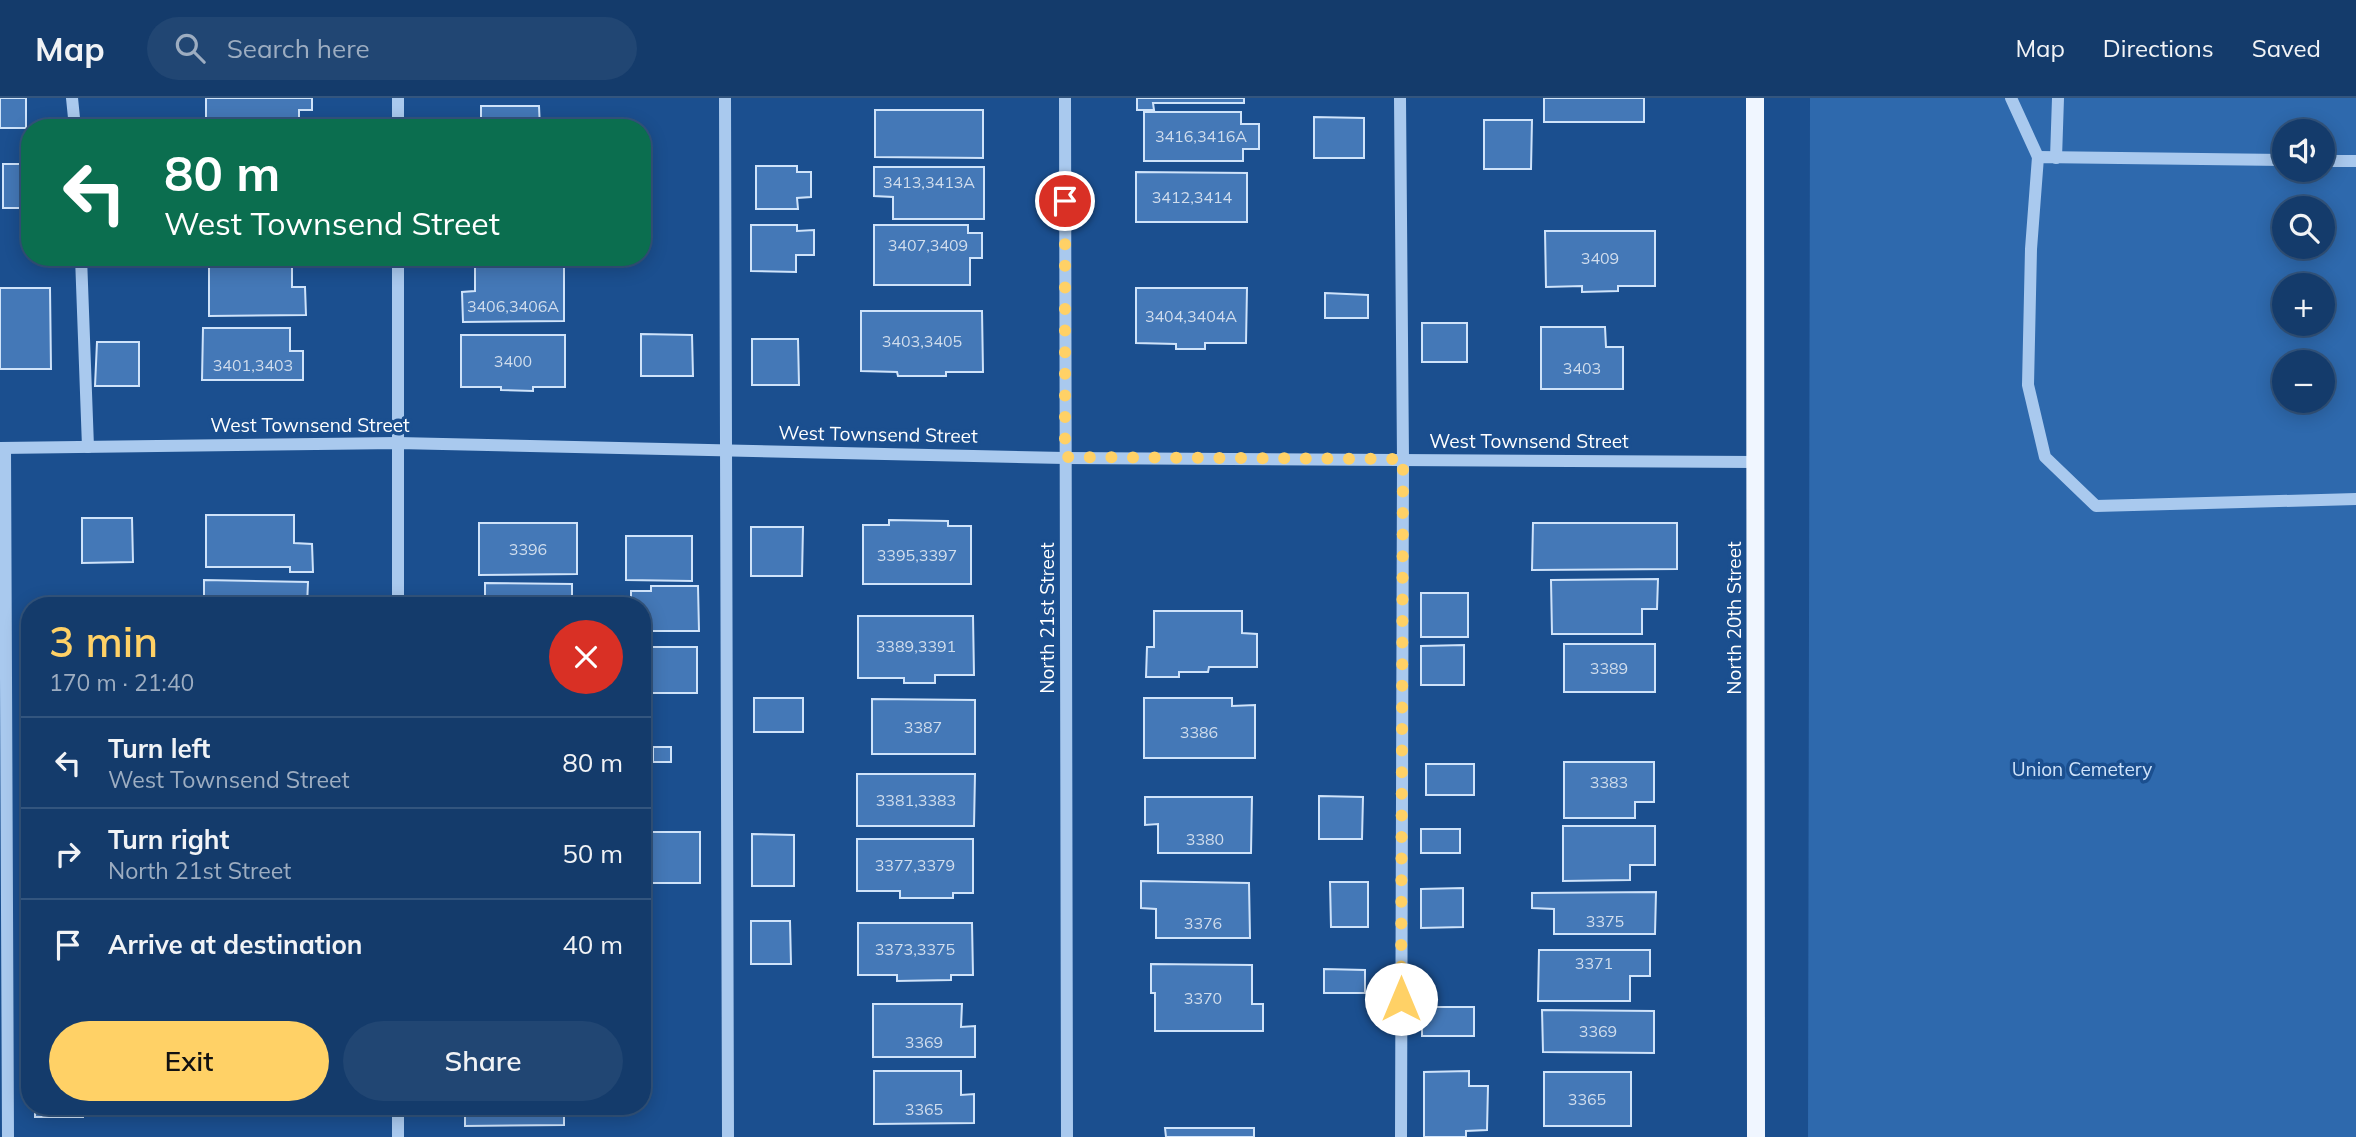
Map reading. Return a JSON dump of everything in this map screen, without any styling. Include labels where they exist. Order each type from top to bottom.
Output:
[{"type":"main road","name":"North 20th Street","points":[[1755,98],[1756,1137]]},
{"type":"street","points":[[72,98],[74,119]]},
{"type":"street","points":[[398,98],[398,119]]},
{"type":"street","points":[[725,98],[729,1137]]},
{"type":"street","name":"North 21st Street","points":[[1065,98],[1067,1137]]},
{"type":"street","points":[[1400,98],[1403,459],[1401,1137]]},
{"type":"street","points":[[2011,98],[2038,157],[2031,249],[2028,385],[2045,457],[2096,506],[2356,499]]},
{"type":"street","points":[[2056,158],[2058,98]]},
{"type":"street","points":[[2038,157],[2272,160]]},
{"type":"street","points":[[2335,161],[2356,161]]},
{"type":"street","points":[[81,266],[88,447]]},
{"type":"street","points":[[398,266],[398,597]]},
{"type":"street","name":"West Townsend Street","points":[[2,448],[398,443],[1065,457],[1755,462]]},
{"type":"street","points":[[2,448],[8,1137]]},
{"type":"street","points":[[398,1115],[398,1137]]},
{"type":"green space","name":"Union Cemetery","points":[[1810,98],[2356,98],[2356,1137],[1808,1137]]},
{"type":"building","points":[[0,98],[26,98],[26,119],[21,119],[21,128],[0,128]]},
{"type":"building","points":[[206,98],[312,98],[312,110],[299,110],[299,119],[206,119]]},
{"type":"building","points":[[1137,98],[1244,98],[1244,103],[1153,103],[1154,110],[1137,110]]},
{"type":"building","points":[[1544,98],[1644,98],[1644,122],[1544,122]]},
{"type":"building","points":[[481,106],[539,106],[540,119],[481,119]]},
{"type":"building","points":[[875,110],[983,110],[983,158],[875,157]]},
{"type":"building","points":[[1144,112],[1241,112],[1241,124],[1259,124],[1259,149],[1243,149],[1243,161],[1144,161]]},
{"type":"building","points":[[1314,117],[1364,118],[1364,158],[1314,158]]},
{"type":"building","points":[[1484,120],[1532,120],[1531,169],[1484,169]]},
{"type":"building","points":[[3,164],[21,164],[21,208],[3,208]]},
{"type":"building","points":[[756,166],[797,166],[797,172],[811,172],[811,197],[797,198],[798,209],[756,209]]},
{"type":"building","points":[[874,167],[984,167],[984,219],[893,219],[893,197],[874,196]]},
{"type":"building","points":[[1136,172],[1247,173],[1247,222],[1136,222]]},
{"type":"building","points":[[751,225],[797,225],[797,231],[814,230],[814,255],[796,255],[796,272],[751,271]]},
{"type":"building","points":[[874,225],[968,225],[968,233],[982,233],[982,258],[970,258],[970,285],[874,285]]},
{"type":"building","points":[[1545,231],[1655,231],[1655,286],[1618,286],[1618,291],[1582,292],[1582,286],[1546,287]]},
{"type":"building","points":[[209,266],[292,266],[292,287],[305,287],[306,315],[209,316]]},
{"type":"building","points":[[475,266],[564,266],[564,321],[463,322],[462,292],[475,291]]},
{"type":"building","points":[[0,288],[50,288],[51,369],[0,369]]},
{"type":"building","points":[[1136,288],[1247,288],[1246,343],[1205,343],[1205,349],[1176,349],[1176,344],[1136,343]]},
{"type":"building","points":[[1325,293],[1368,295],[1368,318],[1325,318]]},
{"type":"building","points":[[861,311],[982,311],[983,372],[946,372],[946,376],[898,376],[897,372],[861,371]]},
{"type":"building","points":[[1422,323],[1467,323],[1467,362],[1422,362]]},
{"type":"building","points":[[1541,327],[1605,327],[1606,347],[1623,347],[1623,389],[1541,389]]},
{"type":"building","points":[[203,328],[290,328],[290,351],[303,351],[303,380],[202,380]]},
{"type":"building","points":[[641,334],[692,335],[693,376],[641,376]]},
{"type":"building","points":[[461,335],[565,335],[565,387],[533,387],[533,391],[501,390],[501,387],[461,387]]},
{"type":"building","points":[[752,339],[798,339],[799,385],[752,385]]},
{"type":"building","points":[[97,342],[139,342],[139,386],[95,386]]},
{"type":"building","points":[[206,515],[294,515],[294,543],[312,544],[313,572],[290,572],[290,567],[206,567]]},
{"type":"building","points":[[82,518],[132,518],[133,562],[82,563]]},
{"type":"building","points":[[889,520],[948,521],[948,526],[971,526],[971,584],[863,584],[863,525],[889,525]]},
{"type":"building","points":[[479,523],[577,523],[577,574],[479,575]]},
{"type":"building","points":[[1533,523],[1677,523],[1677,569],[1532,570]]},
{"type":"building","points":[[751,527],[803,527],[802,576],[751,576]]},
{"type":"building","points":[[626,536],[692,536],[692,581],[626,580]]},
{"type":"building","points":[[1658,579],[1657,609],[1642,609],[1642,634],[1552,634],[1551,580]]},
{"type":"building","points":[[204,580],[308,582],[307,597],[204,597]]},
{"type":"building","points":[[485,583],[572,584],[572,597],[485,597]]},
{"type":"building","points":[[651,586],[698,586],[699,631],[651,631],[651,597],[631,597],[631,591],[651,591]]},
{"type":"building","points":[[1421,593],[1468,593],[1468,637],[1421,637]]},
{"type":"building","points":[[1154,611],[1242,611],[1242,633],[1257,634],[1257,667],[1209,667],[1208,672],[1179,672],[1179,677],[1146,677],[1147,647],[1154,647]]},
{"type":"building","points":[[858,616],[973,616],[974,675],[935,675],[935,683],[904,683],[904,678],[858,678]]},
{"type":"building","points":[[1564,644],[1655,644],[1655,692],[1564,692]]},
{"type":"building","points":[[1464,645],[1464,685],[1421,685],[1421,646]]},
{"type":"building","points":[[652,647],[697,647],[697,693],[652,693]]},
{"type":"building","points":[[754,698],[803,698],[803,732],[754,732]]},
{"type":"building","points":[[1144,698],[1232,698],[1232,706],[1255,705],[1255,758],[1144,758]]},
{"type":"building","points":[[872,699],[975,700],[975,754],[872,754]]},
{"type":"building","points":[[653,747],[671,747],[671,762],[653,762]]},
{"type":"building","points":[[1564,762],[1654,762],[1654,802],[1635,802],[1635,818],[1564,818]]},
{"type":"building","points":[[1426,764],[1474,764],[1474,795],[1426,795]]},
{"type":"building","points":[[857,774],[975,774],[974,826],[857,826]]},
{"type":"building","points":[[1319,796],[1363,797],[1362,839],[1319,839]]},
{"type":"building","points":[[1145,797],[1252,797],[1251,853],[1158,853],[1158,824],[1145,825]]},
{"type":"building","points":[[1563,826],[1655,826],[1655,865],[1630,865],[1630,880],[1563,881]]},
{"type":"building","points":[[1421,829],[1460,829],[1460,853],[1421,853]]},
{"type":"building","points":[[652,832],[700,832],[700,883],[652,883]]},
{"type":"building","points":[[752,834],[794,835],[794,886],[752,886]]},
{"type":"building","points":[[857,839],[973,839],[973,893],[953,893],[953,898],[900,898],[900,891],[857,891]]},
{"type":"building","points":[[1141,881],[1249,883],[1250,938],[1156,938],[1156,909],[1141,908]]},
{"type":"building","points":[[1330,882],[1368,882],[1368,927],[1331,927]]},
{"type":"building","points":[[1463,888],[1463,927],[1421,928],[1421,889]]},
{"type":"building","points":[[1656,892],[1655,934],[1554,934],[1554,909],[1532,908],[1532,893]]},
{"type":"building","points":[[751,921],[790,921],[791,964],[751,964]]},
{"type":"building","points":[[858,923],[972,923],[973,975],[951,975],[951,980],[897,981],[897,975],[858,975]]},
{"type":"building","points":[[1539,950],[1650,950],[1650,976],[1630,976],[1630,1001],[1538,1001]]},
{"type":"building","points":[[1151,964],[1252,965],[1252,1004],[1263,1004],[1263,1031],[1155,1031],[1155,993],[1151,993]]},
{"type":"building","points":[[1324,969],[1365,970],[1365,993],[1324,993]]},
{"type":"building","points":[[873,1004],[962,1004],[961,1027],[975,1026],[975,1057],[873,1057]]},
{"type":"building","points":[[1422,1007],[1474,1007],[1474,1036],[1422,1036]]},
{"type":"building","points":[[1542,1010],[1654,1011],[1654,1053],[1543,1052]]},
{"type":"building","points":[[874,1071],[961,1071],[961,1095],[974,1094],[974,1123],[874,1124]]},
{"type":"building","points":[[1469,1071],[1469,1086],[1488,1086],[1487,1130],[1466,1131],[1466,1137],[1424,1137],[1424,1072]]},
{"type":"building","points":[[1544,1072],[1631,1072],[1631,1126],[1544,1126]]},
{"type":"building","points":[[35,1115],[83,1115],[83,1117]]},
{"type":"building","points":[[465,1115],[564,1115],[564,1125],[465,1126]]},
{"type":"building","points":[[1165,1128],[1254,1128],[1254,1137],[1166,1137]]},
{"type":"route","points":[[1065,201],[1065,457],[1403,459],[1401,999]]}]
